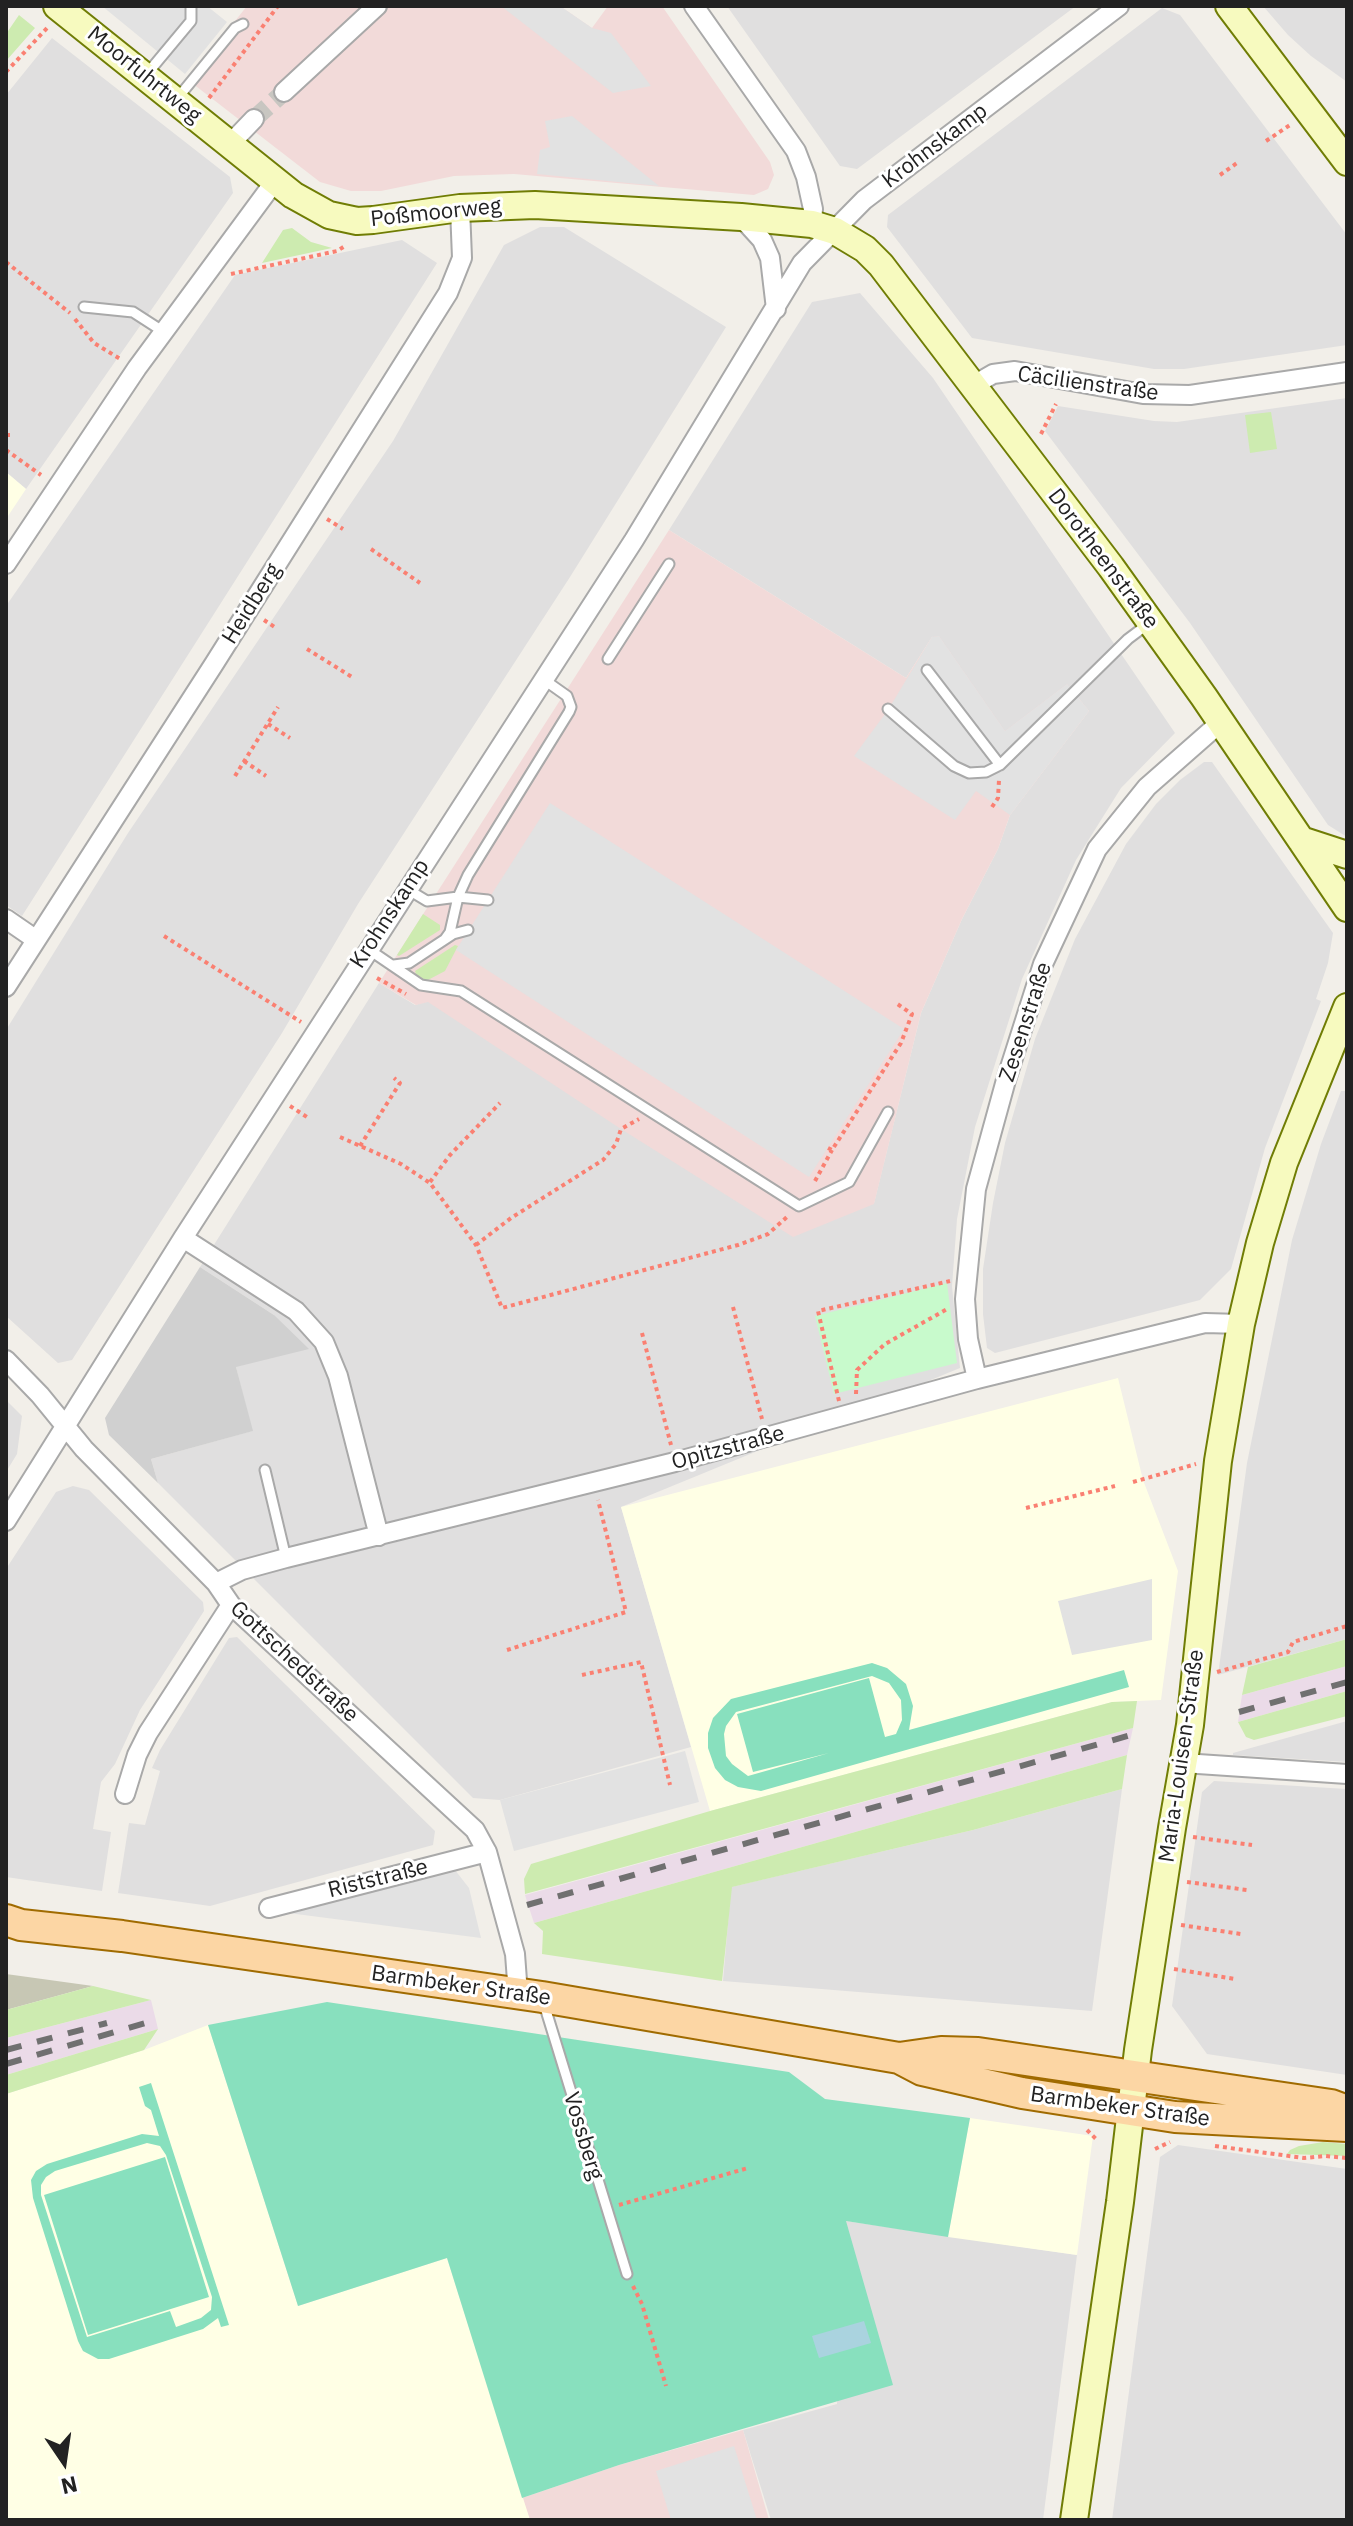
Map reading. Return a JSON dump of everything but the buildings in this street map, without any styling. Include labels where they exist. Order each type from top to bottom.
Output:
[{"type":"main road","name":"Barmbeker Straße","points":[[11,1924],[122,1936],[530,1996],[899,2058],[941,2052],[978,2053],[1331,2105],[1347,2111]]},
{"type":"main road","name":"Barmbeker Straße","points":[[899,2058],[922,2070],[997,2088],[1131,2110],[1218,2121],[1347,2126]]},
{"type":"street","points":[[284,92],[377,6]]},
{"type":"street","points":[[694,6],[796,151],[813,209],[824,228]]},
{"type":"street","name":"Krohnskamp","points":[[6,1521],[368,949],[634,540],[824,228],[1119,6]]},
{"type":"street","points":[[1229,6],[1347,162]]},
{"type":"street","name":"Moorfuhrtweg","points":[[60,8],[275,181]]},
{"type":"street","points":[[230,144],[254,119]]},
{"type":"street","points":[[6,564],[164,332],[275,181]]},
{"type":"street","name":"Poßmoorweg","points":[[275,181],[304,203],[342,219],[373,220],[460,208],[535,205],[741,217],[824,228]]},
{"type":"street","name":"Heidberg","points":[[6,987],[448,293],[462,258],[460,208]]},
{"type":"street","points":[[741,217],[762,240],[770,258],[776,309]]},
{"type":"street","name":"Dorotheenstraße","points":[[824,228],[865,249],[881,265],[974,385],[1151,622],[1347,908]]},
{"type":"street","name":"Cäcilienstraße","points":[[974,385],[993,374],[1015,371],[1143,394],[1190,395],[1347,372]]},
{"type":"street","name":"Zesenstraße","points":[[977,1379],[968,1339],[965,1294],[976,1189],[1043,964],[1097,849],[1147,787],[1221,722]]},
{"type":"street","points":[[1301,840],[1347,855]]},
{"type":"street","points":[[6,919],[35,939]]},
{"type":"street","name":"Maria-Louisen-Straße","points":[[1074,2520],[1135,2077],[1195,1679],[1218,1461],[1241,1324],[1260,1243],[1284,1163],[1347,1007]]},
{"type":"street","points":[[183,1238],[277,1297],[312,1326],[324,1342],[338,1376],[379,1536]]},
{"type":"street","name":"Opitzstraße","points":[[216,1583],[242,1570],[286,1558],[675,1462],[977,1379],[1205,1323],[1241,1324]]},
{"type":"street","name":"Gottschedstraße","points":[[6,1360],[40,1395],[84,1449],[216,1583],[231,1605],[475,1830],[487,1852],[530,1996]]},
{"type":"street","points":[[125,1794],[137,1755],[148,1733],[231,1605]]},
{"type":"street","points":[[1183,1763],[1347,1774]]},
{"type":"street","name":"Riststraße","points":[[269,1908],[487,1852]]},
{"type":"lane","points":[[146,75],[191,21],[191,6]]},
{"type":"lane","points":[[186,108],[235,28],[243,24]]},
{"type":"lane","points":[[84,307],[133,312],[164,332]]},
{"type":"lane","points":[[608,659],[669,564]]},
{"type":"lane","points":[[888,709],[954,766],[969,773],[986,772],[1000,765],[1128,639],[1151,622]]},
{"type":"lane","points":[[927,670],[1000,765]]},
{"type":"lane","points":[[445,939],[468,875],[571,707],[567,696],[543,679]]},
{"type":"lane","points":[[407,889],[427,901],[458,897],[488,900]]},
{"type":"lane","points":[[394,965],[409,963],[458,931],[468,930]]},
{"type":"lane","points":[[368,949],[421,985],[461,991],[799,1206],[849,1182],[888,1112]]},
{"type":"lane","points":[[265,1470],[286,1558]]},
{"type":"lane","name":"Vossberg","points":[[530,1996],[627,2274]]},
{"type":"path","points":[[186,108],[278,6]]},
{"type":"path","points":[[6,72],[60,8]]},
{"type":"path","points":[[1266,141],[1309,114]]},
{"type":"path","points":[[1220,175],[1237,163]]},
{"type":"path","points":[[202,280],[337,251],[345,246]]},
{"type":"path","points":[[1041,434],[1056,404]]},
{"type":"path","points":[[6,450],[41,475]]},
{"type":"path","points":[[371,549],[420,583]]},
{"type":"path","points":[[307,649],[352,677]]},
{"type":"path","points":[[235,776],[278,707]]},
{"type":"path","points":[[268,724],[290,738]]},
{"type":"path","points":[[244,761],[266,776]]},
{"type":"path","points":[[992,807],[998,798],[1000,765]]},
{"type":"path","points":[[164,936],[316,1031]]},
{"type":"path","points":[[340,1137],[401,1164],[430,1183],[476,1245],[502,1308],[738,1245],[768,1234],[799,1206],[830,1149],[901,1043],[912,1014],[896,1003]]},
{"type":"path","points":[[360,1146],[400,1083],[394,1078]]},
{"type":"path","points":[[430,1183],[450,1155],[500,1103]]},
{"type":"path","points":[[476,1245],[511,1218],[603,1160],[616,1144],[621,1129],[650,1112]]},
{"type":"path","points":[[952,1280],[965,1294],[885,1344],[857,1370],[848,1414],[818,1311],[952,1280]]},
{"type":"path","points":[[733,1307],[767,1437]]},
{"type":"path","points":[[642,1333],[675,1462]]},
{"type":"path","points":[[1133,1482],[1197,1463],[1218,1461]]},
{"type":"path","points":[[507,1650],[626,1612],[594,1482]]},
{"type":"path","points":[[1026,1508],[1115,1486]]},
{"type":"path","points":[[1195,1679],[1288,1652],[1293,1642],[1347,1626]]},
{"type":"path","points":[[582,1675],[641,1662],[670,1785]]},
{"type":"path","points":[[1193,1837],[1252,1845]]},
{"type":"path","points":[[1187,1882],[1247,1890]]},
{"type":"path","points":[[1181,1925],[1241,1934]]},
{"type":"path","points":[[1174,1969],[1235,1979]]},
{"type":"path","points":[[1085,2128],[1098,2141]]},
{"type":"path","points":[[1155,2149],[1171,2141],[1180,2141]]},
{"type":"path","points":[[1203,2144],[1304,2158],[1347,2158]]},
{"type":"path","points":[[606,2209],[748,2168]]},
{"type":"path","points":[[627,2274],[642,2304],[666,2386]]},
{"type":"shaded area","points":[[102,6],[207,6],[227,22],[185,74]]},
{"type":"shaded area","points":[[247,6],[560,6],[592,28],[608,6],[662,6],[770,162],[774,175],[768,189],[754,195],[514,174],[454,176],[381,191],[351,191],[320,182],[188,80]]},
{"type":"shaded area","points":[[501,6],[560,6],[592,28],[611,33],[651,86],[613,93]]},
{"type":"shaded area","points":[[727,6],[1076,6],[857,169],[840,166]]},
{"type":"shaded area","points":[[1263,6],[1347,6],[1347,82],[1311,56]]},
{"type":"shaded area","points":[[1162,8],[1180,15],[1347,235],[1347,345],[1184,369],[1154,369],[972,338],[887,227],[888,215]]},
{"type":"shaded area","points":[[52,38],[230,177],[233,193],[26,489],[6,472],[6,95]]},
{"type":"shaded area","points":[[572,116],[659,186],[537,174],[540,150],[550,147],[545,121]]},
{"type":"shaded area","points":[[540,227],[564,227],[726,327],[570,577],[358,904],[282,1033],[72,1360],[58,1363],[6,1316],[6,1030],[128,833],[393,441],[504,245]]},
{"type":"shaded area","points":[[402,240],[437,263],[22,916],[6,905],[6,606],[235,275]]},
{"type":"shaded area","points":[[860,293],[933,378],[1175,733],[1121,788],[1076,860],[1022,979],[975,1127],[957,1219],[952,1286],[960,1368],[621,1507],[691,1747],[500,1800],[473,1798],[158,1483],[151,1459],[252,1431],[236,1367],[274,1315],[200,1267],[379,983],[415,1005],[428,1001],[874,1203],[921,1013],[962,919],[998,849],[1010,815],[1089,711],[1067,685],[1005,732],[939,637],[932,637],[906,678],[669,530],[812,302]]},
{"type":"shaded area","points":[[1347,398],[1347,837],[1328,825],[1190,623],[1045,431],[1058,406],[1177,422]]},
{"type":"shaded area","points":[[6,472],[26,489],[6,519]]},
{"type":"shaded area","points":[[669,530],[906,678],[932,637],[939,636],[1005,731],[1067,684],[1089,711],[1010,815],[998,849],[962,919],[921,1013],[874,1204],[793,1237],[428,1002],[416,1005],[379,983]]},
{"type":"shaded area","points":[[939,636],[1005,731],[1067,684],[1089,711],[1010,815],[976,791],[955,820],[854,756],[888,710],[932,637]]},
{"type":"shaded area","points":[[1204,762],[1212,762],[1333,933],[1328,963],[1316,999],[1321,1001],[1265,1148],[1231,1269],[1200,1300],[995,1353],[987,1348],[983,1269],[1005,1143],[1035,1039],[1075,939],[1126,844],[1156,804]]},
{"type":"shaded area","points":[[550,803],[904,1029],[809,1177],[456,950]]},
{"type":"shaded area","points":[[1341,1091],[1347,1091],[1347,1639],[1218,1675],[1247,1463],[1292,1240],[1321,1144]]},
{"type":"shaded area","points":[[200,1267],[274,1315],[309,1349],[236,1367],[253,1431],[151,1459],[158,1483],[109,1435],[105,1418]]},
{"type":"shaded area","points":[[1118,1378],[1143,1480],[1178,1571],[1161,1700],[1112,1702],[710,1811],[621,1507]]},
{"type":"shaded area","points":[[6,1400],[22,1416],[17,1454],[6,1472]]},
{"type":"shaded area","points":[[73,1486],[89,1490],[203,1602],[204,1611],[140,1710],[115,1764],[101,1782],[93,1829],[111,1832],[102,1891],[6,1877],[6,1569],[56,1492]]},
{"type":"shaded area","points":[[1152,1579],[1152,1640],[1072,1655],[1058,1601]]},
{"type":"shaded area","points":[[237,1637],[435,1831],[433,1845],[210,1906],[118,1893],[129,1823],[145,1825],[160,1771],[152,1768],[160,1750],[229,1638]]},
{"type":"shaded area","points":[[1347,1666],[1347,1691],[1238,1722],[1242,1695]]},
{"type":"shaded area","points":[[1347,1721],[1347,1762],[1233,1755],[1233,1753]]},
{"type":"shaded area","points":[[1133,1728],[1127,1755],[534,1923],[525,1895]]},
{"type":"shaded area","points":[[685,1751],[699,1802],[514,1851],[500,1800]]},
{"type":"shaded area","points":[[1214,1781],[1347,1789],[1347,2075],[1207,2054],[1172,2006],[1202,1792]]},
{"type":"shaded area","points":[[1122,1789],[1092,2011],[723,1981],[731,1887],[973,1830]]},
{"type":"shaded area","points":[[455,1870],[469,1888],[481,1938],[273,1911]]},
{"type":"shaded area","points":[[6,1974],[93,1986],[6,2010]]},
{"type":"shaded area","points":[[151,2000],[158,2029],[6,2075],[6,2038]]},
{"type":"shaded area","points":[[208,2025],[298,2306],[447,2258],[530,2520],[6,2520],[6,2094],[144,2050]]},
{"type":"shaded area","points":[[970,2118],[1093,2136],[1077,2255],[948,2237]]},
{"type":"shaded area","points":[[1178,2145],[1347,2169],[1347,2520],[1112,2520],[1160,2157]]},
{"type":"shaded area","points":[[846,2221],[1077,2255],[1043,2520],[771,2520],[743,2430],[837,2404]]},
{"type":"shaded area","points":[[743,2430],[769,2520],[530,2520],[522,2498],[619,2465]]},
{"type":"shaded area","points":[[734,2446],[757,2520],[671,2520],[656,2471]]},
{"type":"green space","points":[[19,15],[35,28],[6,61],[6,34]]},
{"type":"green space","points":[[292,228],[311,242],[332,248],[262,263],[283,230]]},
{"type":"green space","points":[[1271,412],[1277,449],[1250,453],[1245,415]]},
{"type":"green space","points":[[423,914],[440,925],[440,930],[397,955]]},
{"type":"green space","points":[[458,946],[445,971],[426,981],[416,974],[415,971]]},
{"type":"green space","points":[[947,1283],[957,1363],[834,1394],[815,1316]]},
{"type":"green space","points":[[1347,1639],[1347,1666],[1242,1695],[1248,1667]]},
{"type":"green space","points":[[872,1663],[887,1668],[906,1684],[913,1706],[909,1730],[1124,1670],[1129,1687],[761,1791],[738,1787],[725,1780],[715,1768],[708,1748],[708,1733],[713,1718],[731,1699]],"holes":[[[872,1676],[889,1683],[901,1700],[902,1720],[896,1734],[885,1737],[869,1678],[737,1714],[753,1772],[829,1753],[748,1776],[726,1756],[724,1734],[736,1712]]]},
{"type":"green space","points":[[1347,1691],[1347,1716],[1254,1740],[1246,1737],[1238,1722]]},
{"type":"green space","points":[[1137,1701],[1133,1728],[525,1894],[524,1879],[531,1864],[710,1811],[1112,1702]]},
{"type":"green space","points":[[1127,1755],[1122,1789],[973,1830],[732,1887],[722,1981],[542,1954],[543,1931],[534,1923]]},
{"type":"green space","points":[[93,1986],[151,2000],[6,2038],[6,2010]]},
{"type":"green space","points":[[327,2002],[789,2072],[825,2099],[970,2118],[948,2237],[846,2221],[893,2385],[619,2465],[522,2498],[447,2258],[298,2306],[208,2025]]},
{"type":"green space","points":[[158,2029],[144,2050],[6,2094],[6,2075]]},
{"type":"green space","points":[[151,2083],[229,2325],[221,2327],[218,2318],[203,2329],[109,2359],[98,2359],[83,2351],[78,2341],[33,2198],[31,2180],[36,2171],[47,2164],[142,2134],[159,2136],[151,2110],[145,2106],[139,2087]],"holes":[[[147,2143],[160,2146],[166,2155],[212,2297],[211,2310],[201,2318],[176,2327],[170,2311],[87,2337],[41,2195],[41,2185],[55,2171]]]},
{"type":"green space","points":[[1323,2142],[1347,2144],[1347,2156],[1287,2154],[1299,2146]]},
{"type":"green space","points":[[165,2157],[209,2297],[88,2335],[44,2195]]},
{"type":"water","points":[[864,2321],[871,2343],[819,2358],[812,2336]]},
{"type":"tunnel","points":[[254,119],[284,92]]},
{"type":"railway","points":[[1239,1712],[1347,1682]]},
{"type":"railway","points":[[527,1905],[1131,1735]]},
{"type":"railway","points":[[6,2064],[156,2020]]},
{"type":"railway","points":[[6,2050],[107,2023]]}]
